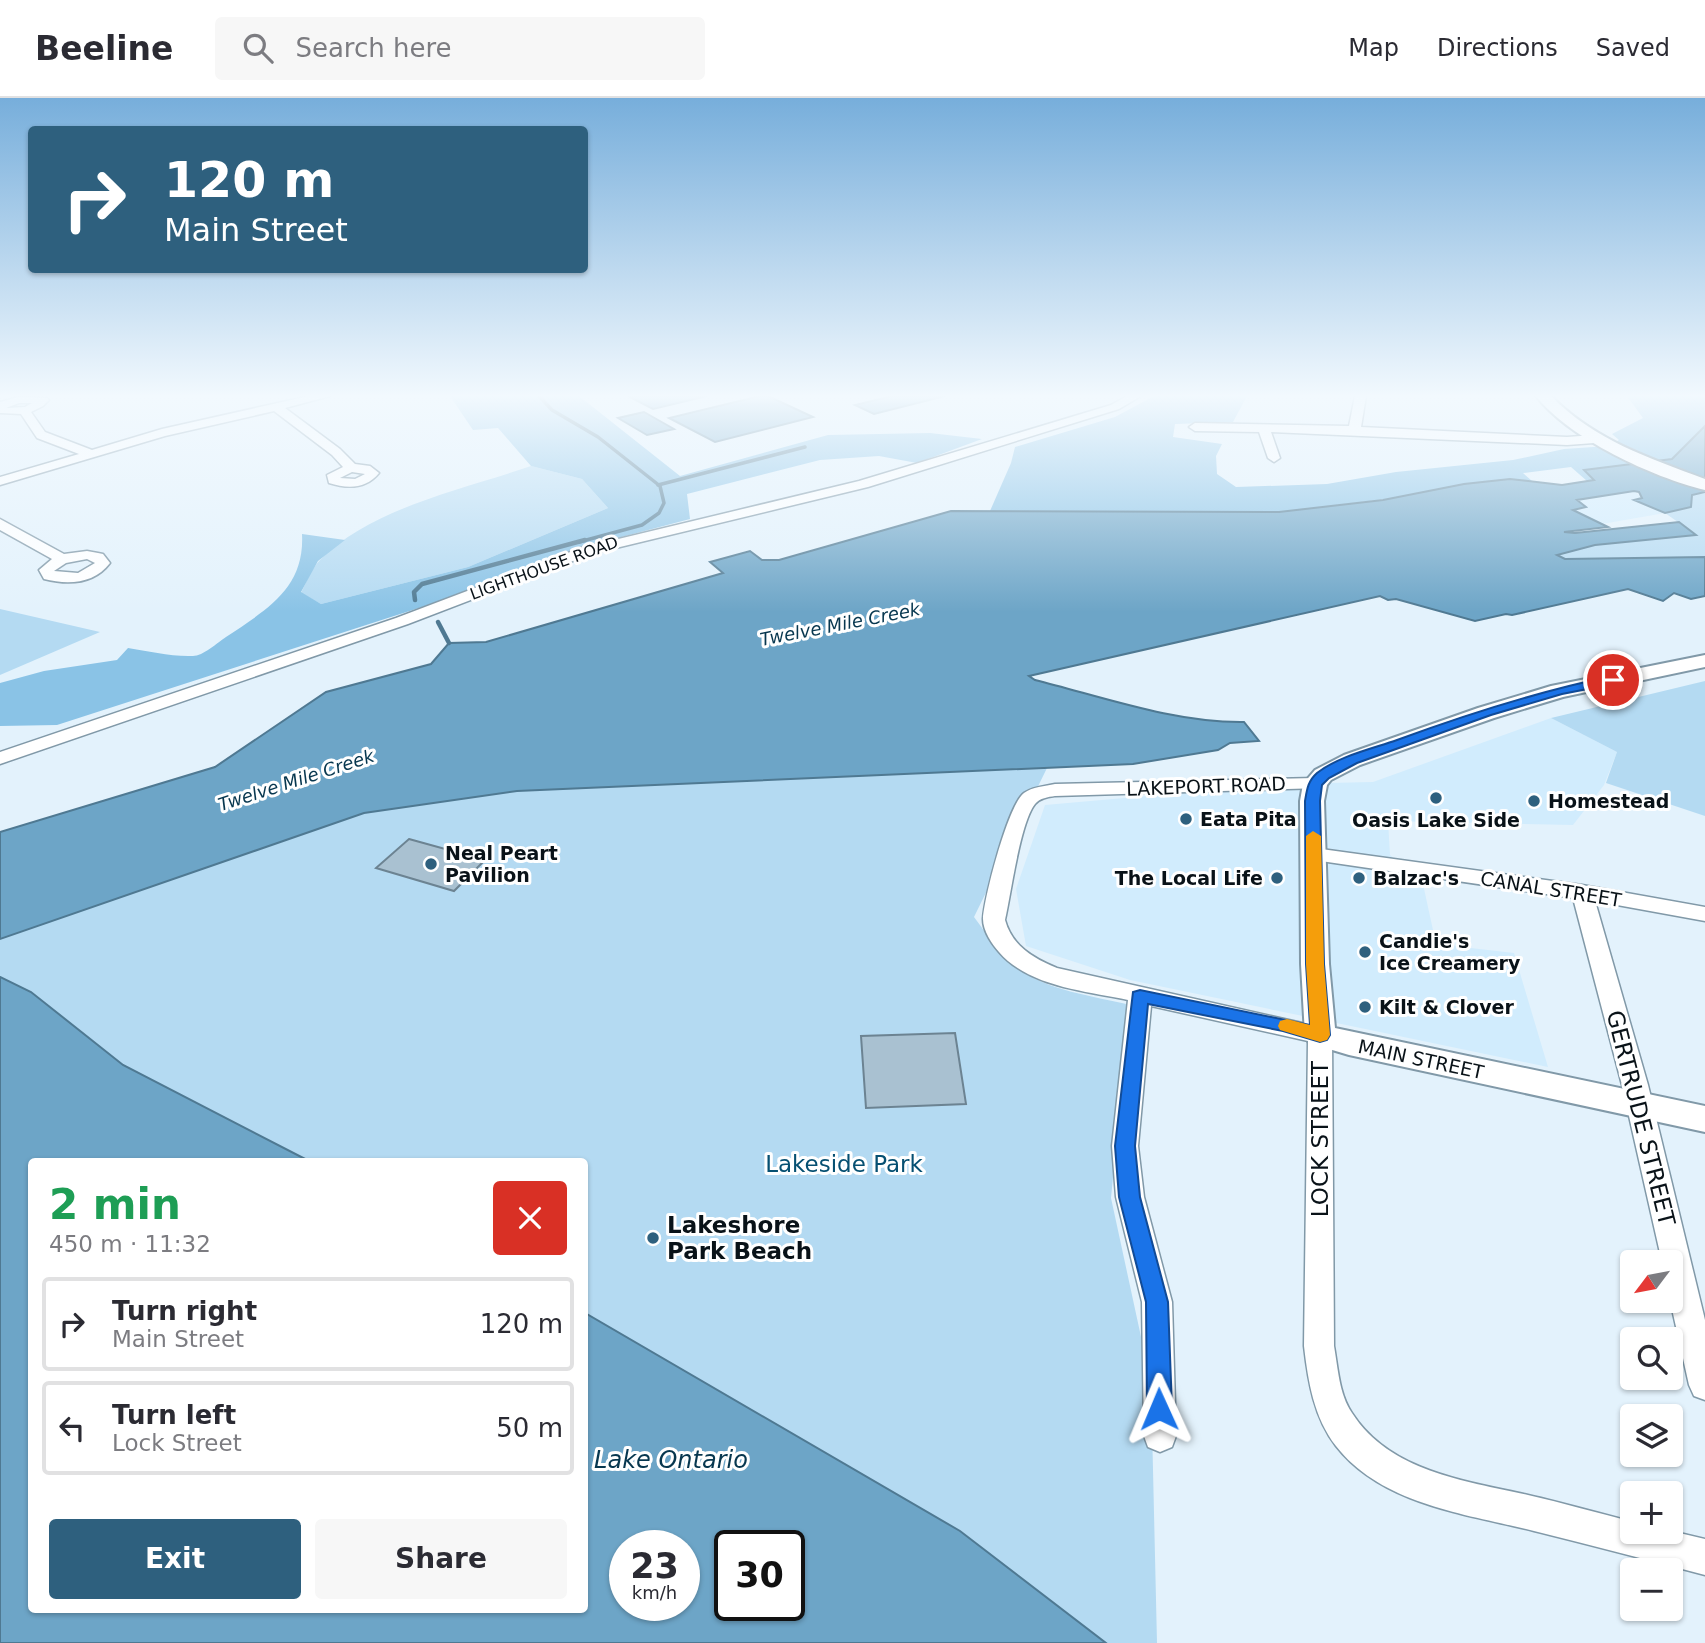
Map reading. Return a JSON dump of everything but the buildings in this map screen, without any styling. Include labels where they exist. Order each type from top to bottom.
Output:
[{"type":"main road","points":[[1664,468],[1705,485]]},
{"type":"main road","name":"LAKEPORT ROAD","points":[[1315,784],[1324,775],[1352,760],[1486,713],[1559,691],[1705,661]]},
{"type":"main road","name":"LOCK STREET","points":[[1315,784],[1312,801],[1315,964],[1320,1035]]},
{"type":"main road","name":"MAIN STREET","points":[[1320,1035],[1349,1044],[1705,1119]]},
{"type":"street","points":[[0,481],[47,468]]},
{"type":"street","name":"LIGHTHOUSE ROAD","points":[[0,758],[401,621],[586,551],[873,481],[915,468]]},
{"type":"street","points":[[0,523],[13,534],[62,559]]},
{"type":"street","name":"LAKEPORT ROAD","points":[[1019,959],[996,930],[994,920],[1008,858],[1028,800],[1055,790],[1315,784]]},
{"type":"street","name":"CANAL STREET","points":[[1314,854],[1582,892],[1705,914]]},
{"type":"street","name":"GERTRUDE STREET","points":[[1582,892],[1641,1107],[1705,1385]]},
{"type":"street","name":"MAIN STREET","points":[[1019,959],[1052,975],[1140,996],[1283,1024],[1320,1035]]},
{"type":"street","points":[[1140,996],[1125,1146],[1130,1197],[1157,1302],[1160,1436]]},
{"type":"street","name":"LOCK STREET","points":[[1320,1035],[1318,1346],[1325,1393],[1338,1422],[1358,1447],[1388,1469],[1437,1490],[1705,1557]]},
{"type":"shaded area","points":[[539,468],[670,468],[680,476],[709,468],[788,468],[687,494],[690,519],[576,549],[546,565],[425,606],[57,725],[0,726],[0,683],[44,671],[117,660],[128,648],[185,656],[205,652],[268,607],[290,584],[297,570],[302,534],[345,540],[318,561],[301,592],[321,604],[468,567],[608,508],[582,479]]},
{"type":"shaded area","points":[[1009,468],[1217,468],[1217,474],[1236,487],[1327,484],[1434,468],[1562,468],[1523,473],[1532,481],[1510,479],[1464,484],[1419,495],[1279,512],[990,511]]},
{"type":"shaded area","points":[[1572,468],[1600,468],[1585,470],[1595,480],[1587,481]]},
{"type":"shaded area","points":[[1634,491],[1643,498],[1635,501],[1665,513],[1602,524],[1572,509],[1585,507],[1576,500]]},
{"type":"shaded area","points":[[1551,718],[1617,752],[1604,785],[1573,825],[1388,821],[1390,855],[1423,884],[1436,944],[1514,953],[1548,1067],[1130,980],[1026,946],[1016,889],[1045,805],[1282,784],[1373,782]]},
{"type":"green space","points":[[524,468],[539,468],[582,479],[608,508],[468,567],[321,604],[301,593],[320,560],[341,542],[392,513]]},
{"type":"green space","points":[[1705,493],[1705,556],[1666,559],[1565,559],[1556,554],[1595,545],[1695,534],[1665,513],[1691,506],[1692,495]]},
{"type":"green space","points":[[0,609],[100,632],[0,675]]},
{"type":"green space","points":[[1705,681],[1705,816],[1606,783],[1617,752],[1551,718]]},
{"type":"green space","name":"Lakeside Park","points":[[1047,768],[974,917],[1004,956],[1028,975],[1071,992],[1130,1005],[1111,1198],[1151,1383],[1157,1643],[1106,1643],[960,1531],[588,1315],[588,1158],[303,1158],[123,1065],[31,992],[0,977],[0,939],[364,813],[517,791]]},
{"type":"water","name":"Twelve Mile Creek","points":[[1705,468],[1705,492],[1692,495],[1691,507],[1665,513],[1634,500],[1642,498],[1639,492],[1634,491],[1577,500],[1586,507],[1573,510],[1608,527],[1564,532],[1679,522],[1696,535],[1595,545],[1557,555],[1565,559],[1705,557],[1705,596],[1691,599],[1674,593],[1663,601],[1628,589],[1475,621],[1380,596],[1029,676],[1035,680],[1165,714],[1244,722],[1259,741],[1230,743],[1218,750],[1133,764],[517,791],[364,813],[0,939],[0,832],[215,767],[326,692],[431,664],[449,643],[486,642],[723,573],[710,562],[750,551],[762,560],[779,560],[951,511],[1279,512],[1383,500],[1464,484],[1510,479],[1562,485],[1594,480],[1584,470]]},
{"type":"water","name":"Lake Ontario","points":[[0,977],[31,992],[123,1065],[303,1158],[28,1158],[28,1613],[588,1613],[588,1315],[960,1531],[1106,1643],[0,1643]]},
{"type":"waterway","points":[[637,468],[659,485]]},
{"type":"waterway","points":[[659,485],[723,468]]},
{"type":"waterway","points":[[579,542],[642,525],[659,513],[664,503],[659,485]]},
{"type":"waterway","points":[[415,600],[414,592],[422,584],[585,540]]},
{"type":"waterway","points":[[438,622],[449,643]]},
{"type":"slow traffic","points":[[1287,1026],[1320,1035],[1315,964],[1313,836]]},
{"type":"place","name":"Oasis Lake Side","points":[[1436,798]]},
{"type":"place","name":"Homestead","points":[[1534,801]]},
{"type":"place","name":"Eata Pita","points":[[1186,819]]},
{"type":"place","name":"Neal Peart Pavilion","points":[[431,864]]},
{"type":"place","name":"The Local Life","points":[[1277,878]]},
{"type":"place","name":"Balzac's","points":[[1359,878]]},
{"type":"place","name":"Candie's Ice Creamery","points":[[1365,952]]},
{"type":"place","name":"Kilt & Clover","points":[[1365,1007]]},
{"type":"place","name":"Lakeshore Park Beach","points":[[653,1238]]},
{"type":"route","points":[[1159,1409],[1157,1302],[1130,1197],[1125,1146],[1140,996],[1283,1024],[1320,1035],[1315,964],[1312,801],[1315,784],[1324,775],[1352,760],[1486,713],[1559,691],[1613,680]]}]
